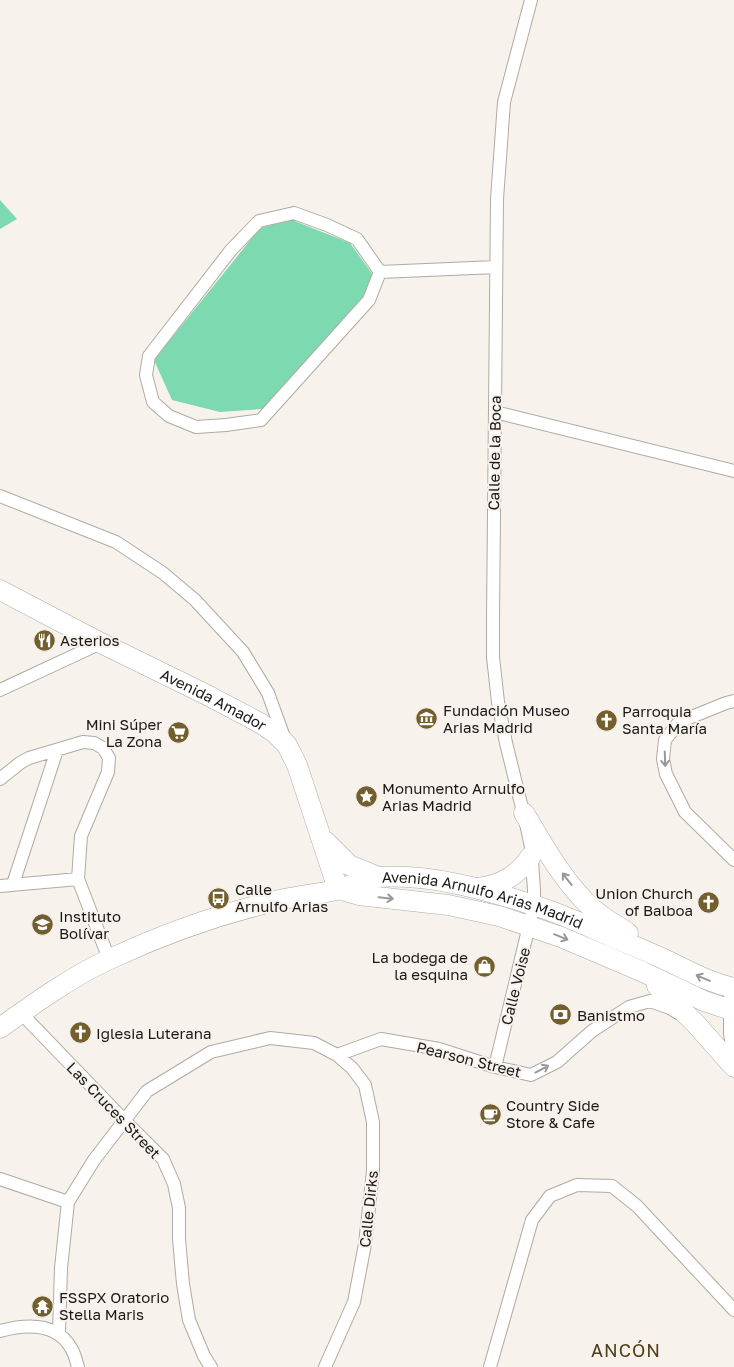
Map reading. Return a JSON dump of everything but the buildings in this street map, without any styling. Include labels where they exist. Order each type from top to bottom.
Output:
[{"type":"main road","name":"Avenida Amador","points":[[0,590],[275,733],[287,745],[297,765],[338,890]]},
{"type":"main road","points":[[524,813],[558,866],[588,904],[606,919],[673,964]]},
{"type":"main road","points":[[321,835],[346,863],[358,870],[376,876]]},
{"type":"main road","points":[[476,888],[508,880],[532,856]]},
{"type":"main road","name":"Avenida Arnulfo Arias Madrid","points":[[0,1028],[109,959],[180,930],[287,898],[338,890],[360,880],[376,876],[419,879],[476,888],[534,905],[557,913],[700,977],[732,988]]},
{"type":"main road","name":"Avenida Arnulfo Arias Madrid","points":[[338,890],[359,895],[455,906],[499,916],[561,937],[641,971],[704,1002],[732,1010]]},
{"type":"main road","points":[[641,971],[669,996],[734,1067]]},
{"type":"street","name":"Calle de la Boca","points":[[531,0],[504,102],[497,199],[493,657],[503,728],[524,813],[532,856],[534,905]]},
{"type":"street","points":[[294,213],[327,225],[357,239],[380,272],[369,300],[261,420],[226,425],[196,426],[169,416],[153,402],[146,375],[149,356],[225,258],[259,221],[294,213]]},
{"type":"street","points":[[380,272],[496,267]]},
{"type":"street","points":[[495,412],[734,471]]},
{"type":"street","points":[[0,496],[116,542],[163,573],[195,600],[248,660],[268,693],[287,745]]},
{"type":"street","points":[[0,690],[101,643]]},
{"type":"street","points":[[734,701],[679,722],[665,740],[664,759],[666,774],[685,812],[734,860]]},
{"type":"street","points":[[0,779],[20,763],[83,742],[94,743],[103,748],[109,758],[108,772],[81,836],[78,879],[109,959]]},
{"type":"street","points":[[57,750],[6,885],[78,879]]},
{"type":"street","name":"Calle Voise","points":[[495,1067],[534,905]]},
{"type":"street","points":[[732,988],[730,1034],[734,1056]]},
{"type":"street","name":"Pearson Street","points":[[338,1055],[381,1039],[439,1049],[495,1067],[531,1075],[556,1062],[592,1031],[629,1007],[650,1001],[670,1008],[695,1023]]},
{"type":"street","name":"Las Cruces Street","points":[[21,1013],[162,1159],[174,1184],[179,1208],[183,1284],[189,1320],[211,1367]]},
{"type":"street","name":"Calle Dirks","points":[[68,1202],[94,1160],[147,1091],[210,1052],[270,1038],[314,1043],[338,1055],[352,1068],[365,1085],[373,1122],[373,1172],[365,1244],[354,1302],[325,1367]]},
{"type":"street","points":[[0,1179],[68,1202],[61,1268],[59,1333]]},
{"type":"street","points":[[490,1367],[532,1220],[550,1196],[577,1186],[612,1186],[637,1206],[734,1310]]},
{"type":"street","points":[[0,1331],[17,1326],[44,1327],[59,1333],[72,1348],[78,1367]]},
{"type":"green space","points":[[0,200],[17,219],[0,229]]},
{"type":"green space","points":[[292,220],[350,243],[373,275],[370,289],[262,409],[220,412],[172,400],[154,360],[260,228]]},
{"type":"place","name":"Asterios","points":[[44,640]]},
{"type":"place","name":"Fundación Museo Arias Madrid","points":[[427,719]]},
{"type":"place","name":"Parroquia Santa María","points":[[606,720]]},
{"type":"place","name":"Mini Súper La Zona","points":[[178,733]]},
{"type":"place","name":"Monumento Arnulfo Arias Madrid","points":[[366,797]]},
{"type":"place","name":"Calle Arnulfo Arias","points":[[219,898]]},
{"type":"place","name":"Union Church of Balboa","points":[[709,902]]},
{"type":"place","name":"Instituto Bolívar","points":[[43,925]]},
{"type":"place","name":"La bodega de la esquina","points":[[484,966]]},
{"type":"place","name":"Banistmo","points":[[561,1015]]},
{"type":"place","name":"Iglesia Luterana","points":[[80,1033]]},
{"type":"place","name":"Country Side Store & Cafe","points":[[490,1114]]},
{"type":"place","name":"FSSPX Oratorio Stella Maris","points":[[43,1306]]},
{"type":"district","name":"ANCÓN","points":[[626,1350]]}]
